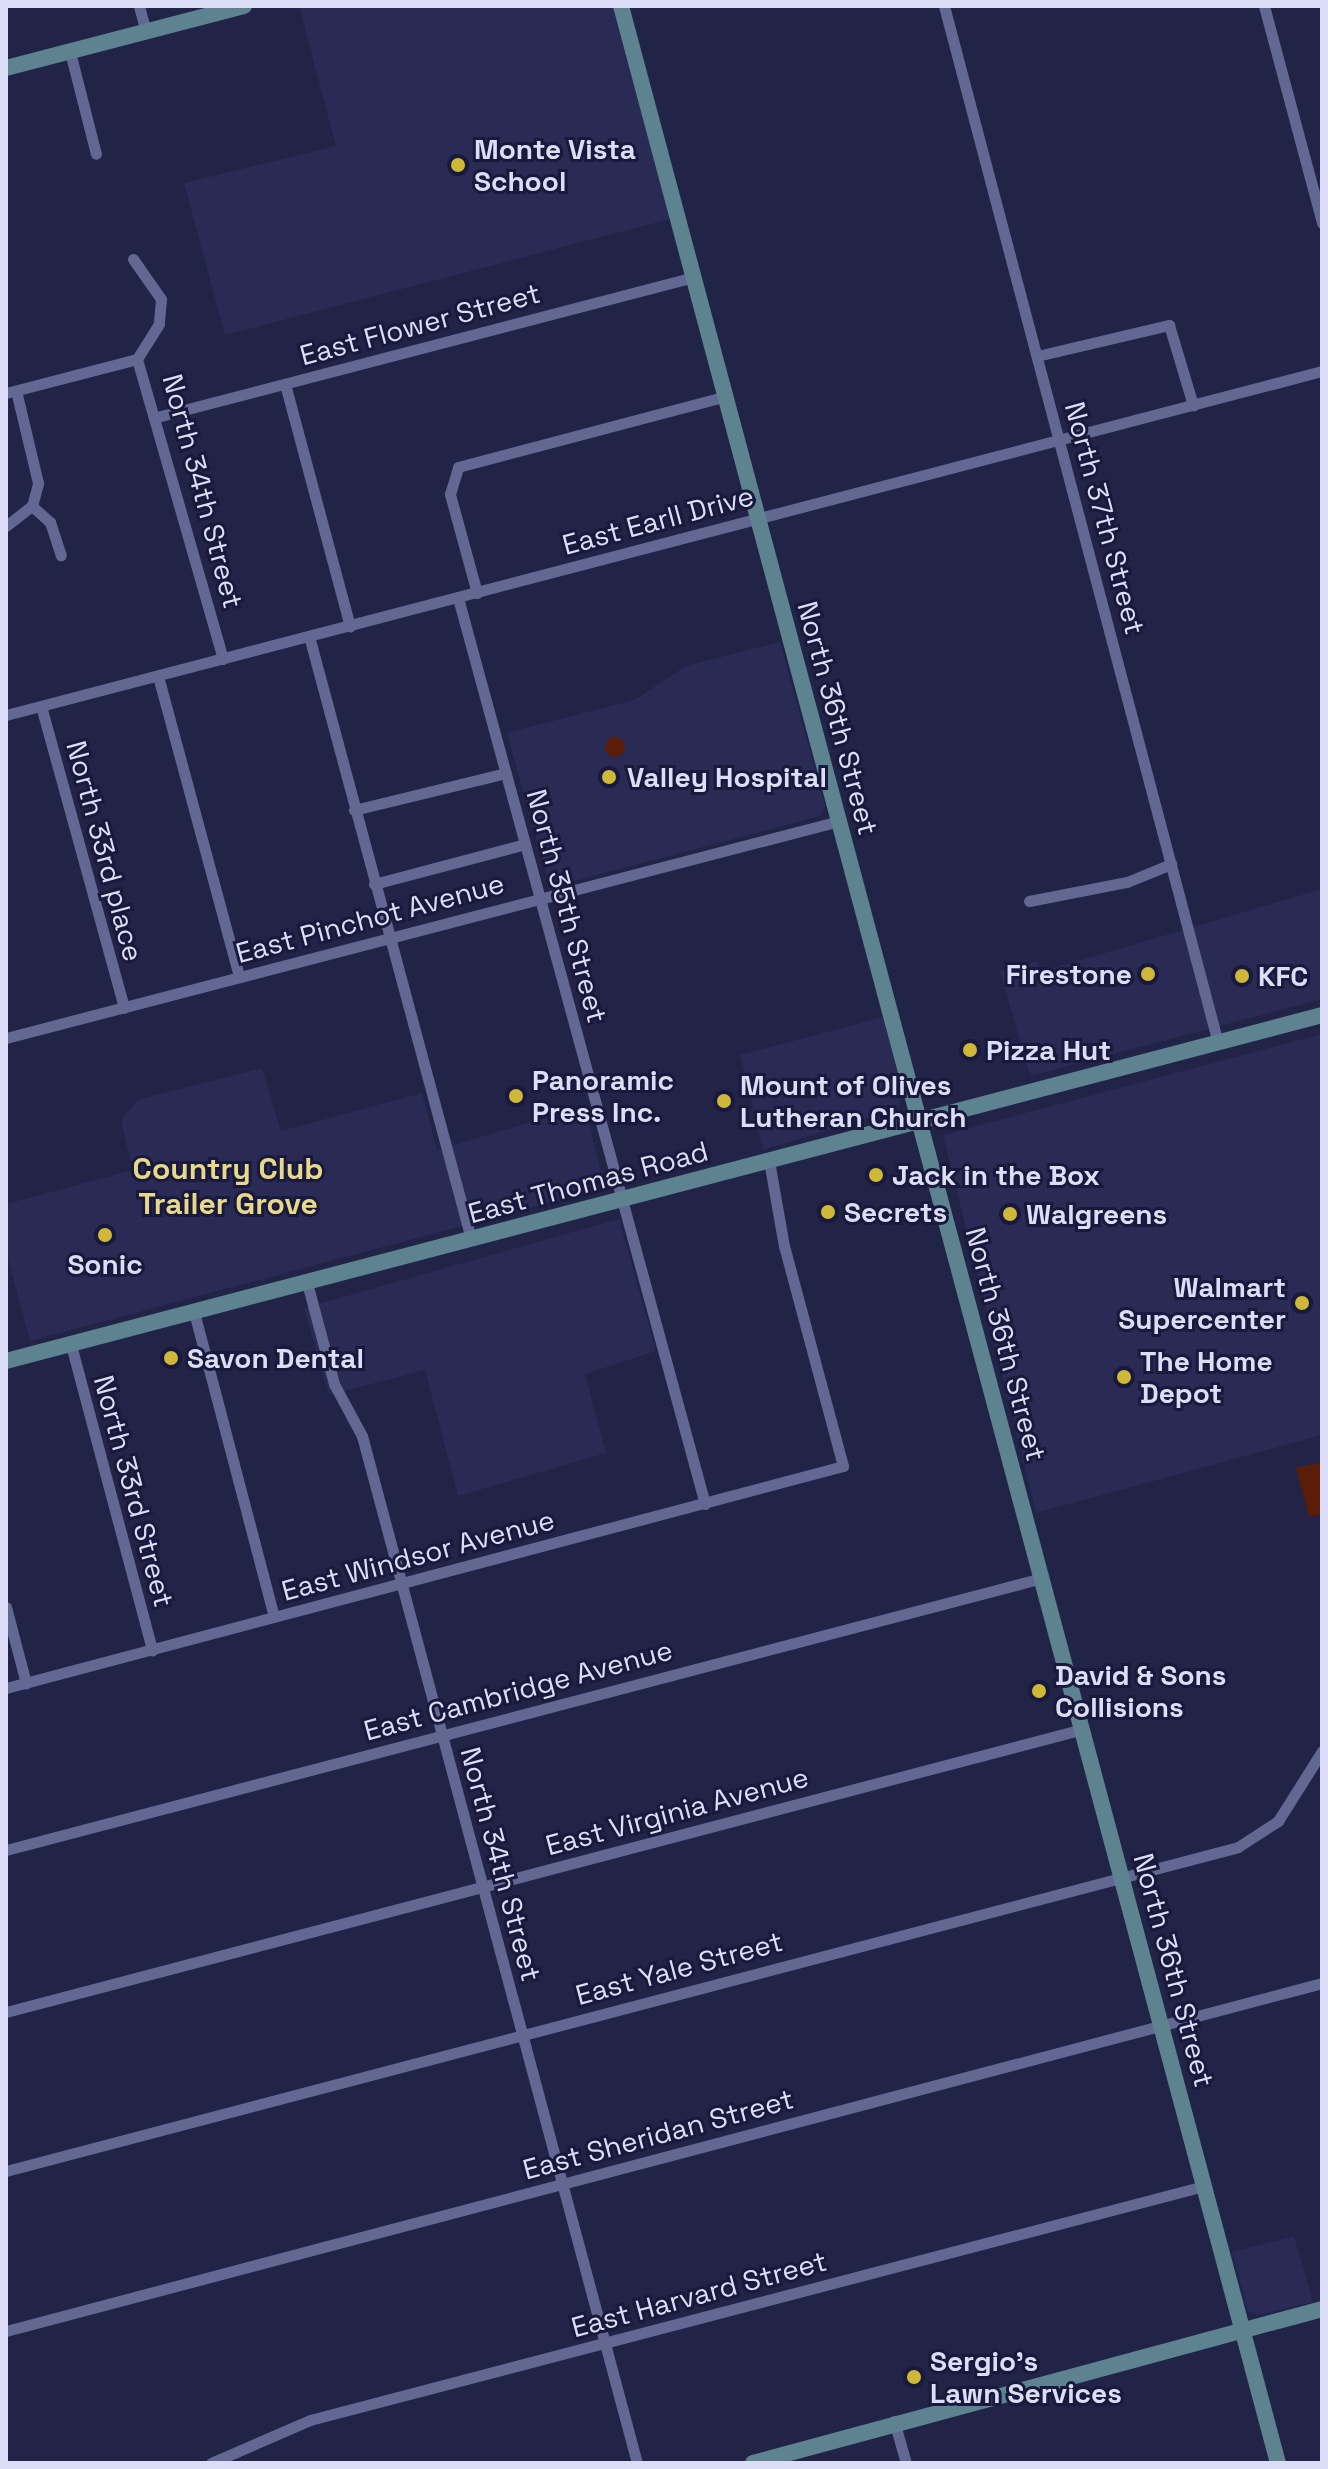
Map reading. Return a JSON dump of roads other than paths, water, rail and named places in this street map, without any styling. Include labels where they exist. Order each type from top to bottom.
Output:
[{"type":"main road","points":[[6,68],[244,6]]},
{"type":"main road","name":"North 36th Street","points":[[621,6],[1278,2463]]},
{"type":"main road","name":"East Thomas Road","points":[[6,1361],[1322,1015]]},
{"type":"main road","points":[[753,2463],[894,2421],[1322,2309]]},
{"type":"street","points":[[139,6],[146,32]]},
{"type":"street","name":"North 37th Street","points":[[944,6],[1218,1043]]},
{"type":"street","points":[[1264,6],[1322,223]]},
{"type":"street","points":[[70,52],[96,154]]},
{"type":"street","name":"North 34th Street","points":[[133,259],[161,299],[159,324],[137,359],[157,417],[223,659]]},
{"type":"street","name":"East Flower Street","points":[[157,417],[694,277]]},
{"type":"street","points":[[1037,356],[1169,325],[1193,405]]},
{"type":"street","points":[[6,526],[32,506],[39,472],[11,392],[137,359]]},
{"type":"street","name":"East Earll Drive","points":[[6,715],[1322,371]]},
{"type":"street","points":[[285,384],[350,626]]},
{"type":"street","points":[[477,593],[451,476],[470,463],[726,396]]},
{"type":"street","points":[[32,506],[50,522],[61,555]]},
{"type":"street","name":"North 35th Street","points":[[458,598],[705,1504]]},
{"type":"street","points":[[309,636],[471,1239]]},
{"type":"street","points":[[158,676],[239,977]]},
{"type":"street","name":"North 33rd place","points":[[41,706],[124,1008]]},
{"type":"street","points":[[354,810],[506,771]]},
{"type":"street","name":"East Pinchot Avenue","points":[[6,1038],[839,821]]},
{"type":"street","points":[[374,884],[525,844]]},
{"type":"street","points":[[1029,901],[1127,882],[1171,864]]},
{"type":"street","name":"East Windsor Avenue","points":[[6,1688],[843,1466],[769,1161]]},
{"type":"street","name":"North 34th Street","points":[[307,1283],[334,1384],[359,1427],[637,2463]]},
{"type":"street","points":[[194,1312],[274,1617]]},
{"type":"street","name":"North 33rd Street","points":[[71,1345],[152,1650]]},
{"type":"street","name":"East Cambridge Avenue","points":[[6,1850],[1042,1578]]},
{"type":"street","points":[[6,1607],[26,1683]]},
{"type":"street","name":"East Virginia Avenue","points":[[6,2012],[1083,1729]]},
{"type":"street","name":"East Yale Street","points":[[6,2171],[1253,1841],[1278,1821],[1322,1751]]},
{"type":"street","name":"East Sheridan Street","points":[[6,2331],[1322,1983]]},
{"type":"street","name":"East Harvard Street","points":[[211,2463],[310,2420],[1204,2186]]},
{"type":"street","points":[[894,2421],[906,2463]]},
{"type":"place","name":"Monte Vista School","points":[[458,165]]},
{"type":"place","name":"Valley Hospital","points":[[609,777]]},
{"type":"place","name":"Firestone","points":[[1148,974]]},
{"type":"place","name":"KFC","points":[[1242,976]]},
{"type":"place","name":"Pizza Hut","points":[[970,1050]]},
{"type":"place","name":"Panoramic Press Inc.","points":[[516,1096]]},
{"type":"place","name":"Mount of Olives Lutheran Church","points":[[724,1101]]},
{"type":"place","name":"Jack in the Box","points":[[876,1175]]},
{"type":"place","name":"Secrets","points":[[828,1212]]},
{"type":"place","name":"Walgreens","points":[[1010,1214]]},
{"type":"place","name":"Sonic","points":[[105,1235]]},
{"type":"place","name":"Walmart Supercenter","points":[[1302,1303]]},
{"type":"place","name":"Savon Dental","points":[[171,1358]]},
{"type":"place","name":"The Home Depot","points":[[1124,1377]]},
{"type":"place","name":"David & Sons Collisions","points":[[1039,1691]]},
{"type":"place","name":"Sergio's Lawn Services","points":[[914,2377]]},
{"type":"district","name":"Country Club Trailer Grove","points":[[228,1186]]}]
